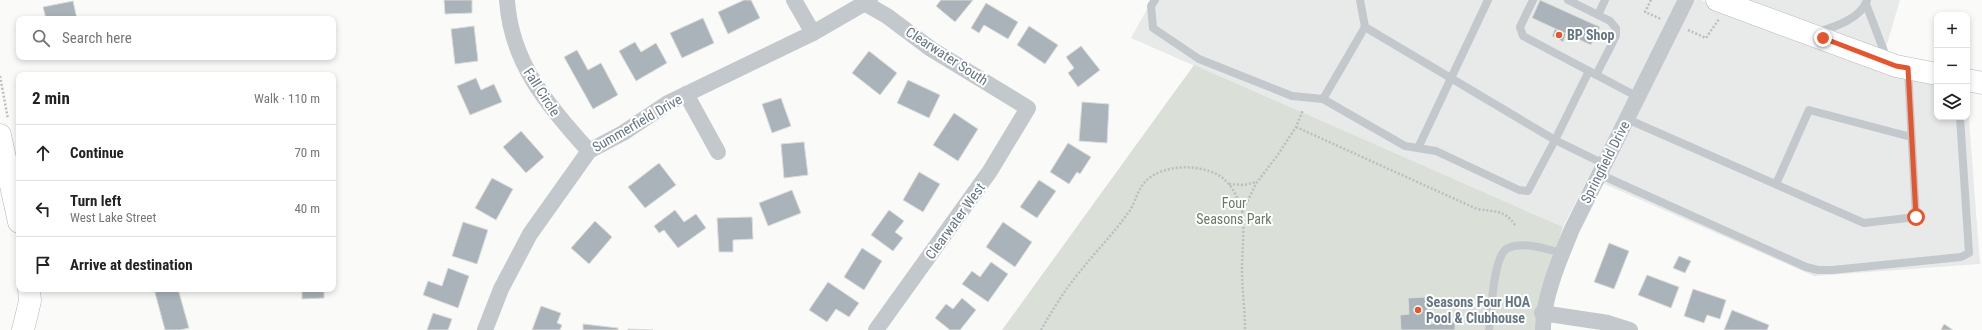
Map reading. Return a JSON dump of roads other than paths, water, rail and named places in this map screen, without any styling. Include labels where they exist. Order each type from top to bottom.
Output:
[{"type":"main road","points":[[1717,0],[1899,66],[1934,73]]},
{"type":"main road","points":[[1970,81],[1982,83]]},
{"type":"main road","points":[[0,135],[16,208]]},
{"type":"main road","points":[[23,330],[30,301],[29,292]]},
{"type":"street","name":"Fall Circle","points":[[507,0],[513,34],[522,62],[536,87],[561,120],[589,151]]},
{"type":"street","points":[[794,0],[813,33]]},
{"type":"street","name":"Springfield Drive","points":[[1543,330],[1542,313],[1562,253],[1572,229],[1686,0]]},
{"type":"street","name":"Summerfield Drive","points":[[485,330],[501,289],[530,234],[589,151],[623,132],[668,103],[813,33],[868,2]]},
{"type":"street","name":"Clearwater South","points":[[868,2],[931,49],[1028,108]]},
{"type":"street","points":[[686,94],[718,152]]},
{"type":"street","name":"Clearwater West","points":[[876,330],[990,171],[1028,108]]},
{"type":"street","points":[[1542,313],[1608,323],[1630,330]]},
{"type":"lane","points":[[1155,0],[1152,6],[1153,28],[1199,59],[1292,96],[1323,99],[1405,146],[1436,151],[1519,190],[1528,191],[1592,73],[1616,36],[1616,28],[1610,21],[1568,0]]},
{"type":"lane","points":[[1323,99],[1365,27],[1360,0]]},
{"type":"lane","points":[[1418,148],[1488,0]]},
{"type":"lane","points":[[1533,0],[1520,27],[1523,36],[1638,97]]},
{"type":"lane","points":[[1598,15],[1606,0]]},
{"type":"lane","points":[[1627,119],[1864,223],[1916,217],[1911,137],[1899,66],[1866,2],[1851,18],[1835,26],[1812,34]]},
{"type":"lane","points":[[1365,27],[1602,169],[1806,267],[1818,270],[1833,270],[1961,257],[1969,253],[1960,120]]},
{"type":"lane","points":[[1776,184],[1809,110],[1911,137]]},
{"type":"lane","points":[[1489,330],[1497,267],[1504,251],[1509,247],[1534,246],[1562,253]]},
{"type":"place","name":"BP Shop","points":[[1559,35]]},
{"type":"place","name":"Seasons Four HOA Pool & Clubhouse","points":[[1418,310]]},
{"type":"park label","name":"Four Seasons Park","points":[[1234,212]]}]
